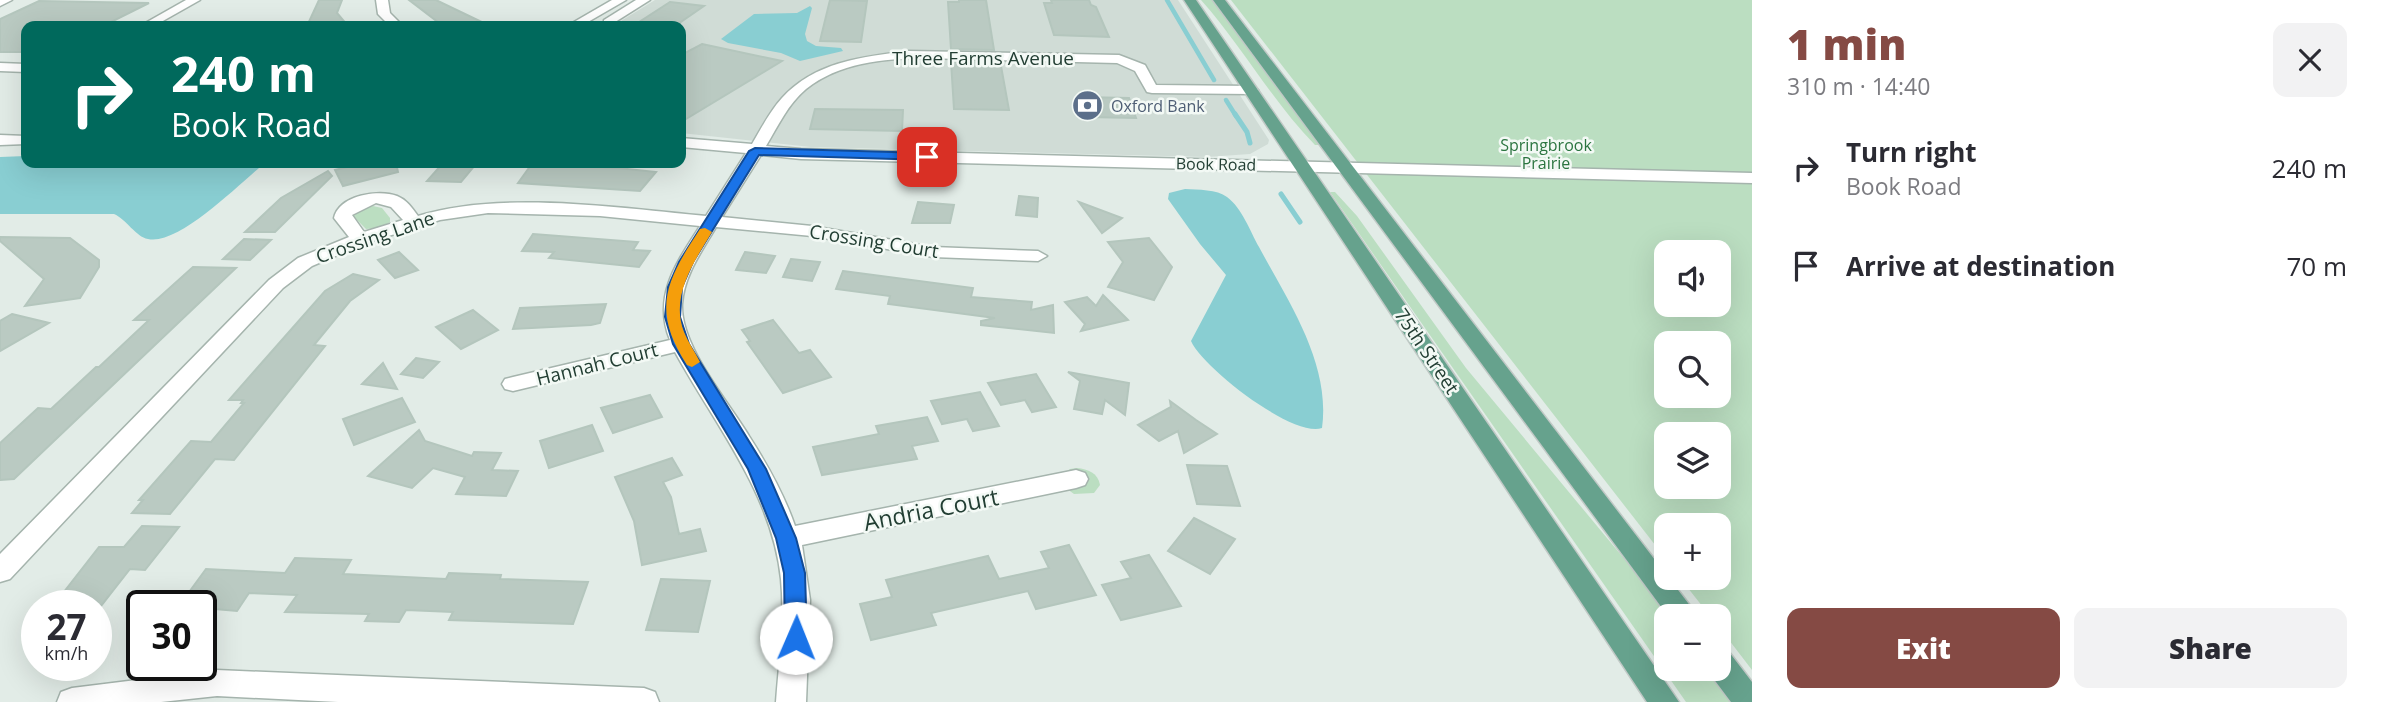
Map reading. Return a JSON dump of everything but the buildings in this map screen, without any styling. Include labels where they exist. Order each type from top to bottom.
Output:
[{"type":"main road","name":"75th Street","points":[[1190,0],[1664,702]]},
{"type":"main road","points":[[1219,0],[1675,604]]},
{"type":"main road","points":[[1731,678],[1749,702]]},
{"type":"street","points":[[0,3],[6,0]]},
{"type":"street","points":[[155,21],[194,0]]},
{"type":"street","points":[[382,0],[384,14],[391,21]]},
{"type":"street","points":[[582,21],[620,0]]},
{"type":"street","points":[[608,21],[644,0]]},
{"type":"street","name":"Three Farms Avenue","points":[[791,702],[797,619],[794,572],[786,538],[757,469],[681,344],[672,317],[675,287],[686,262],[785,103],[802,86],[841,66],[882,58],[926,55],[1119,60],[1140,68],[1152,89],[1251,90]]},
{"type":"street","points":[[0,67],[21,68]]},
{"type":"street","points":[[0,126],[21,126]]},
{"type":"street","points":[[0,140],[21,140]]},
{"type":"street","name":"Book Road","points":[[686,143],[755,151],[1752,178]]},
{"type":"street","points":[[359,239],[343,218],[343,214],[361,201],[380,198],[394,200],[412,221]]},
{"type":"street","name":"Crossing Lane","points":[[0,571],[276,284],[306,262],[359,239],[412,221],[471,209],[514,207],[600,211],[711,222]]},
{"type":"street","name":"Crossing Court","points":[[711,222],[811,231],[933,252],[1038,256]]},
{"type":"street","name":"Hannah Court","points":[[513,384],[681,344]]},
{"type":"street","name":"Andria Court","points":[[786,538],[1076,480]]},
{"type":"street","points":[[72,702],[217,682],[644,702]]},
{"type":"shaded area","points":[[655,0],[1178,0],[1269,140],[1268,144],[1250,154],[1207,157],[811,147],[686,134],[686,21],[621,21]]},
{"type":"green space","points":[[1201,0],[1213,0],[1320,145],[1315,145],[1299,128]]},
{"type":"green space","name":"Springbrook Prairie","points":[[1231,0],[1752,0],[1752,670],[1731,643],[1731,604],[1701,604],[1689,590],[1731,590],[1731,513],[1654,513],[1654,544]]},
{"type":"green space","points":[[1330,192],[1335,192],[1357,216],[1466,368],[1636,573],[1658,604],[1654,604],[1654,656]]},
{"type":"green space","points":[[373,206],[382,208],[390,222],[379,228],[366,229],[353,216],[354,212]]},
{"type":"green space","points":[[1070,469],[1089,471],[1097,477],[1100,485],[1094,493],[1074,494],[1063,486],[1062,476]]},
{"type":"green space","points":[[1671,681],[1714,681],[1730,702],[1686,702]]},
{"type":"water","points":[[810,6],[812,8],[805,34],[807,41],[816,46],[841,48],[843,51],[800,61],[781,53],[728,43],[721,39],[754,14],[797,13]]},
{"type":"water","points":[[21,156],[21,168],[259,168],[192,223],[161,239],[148,239],[139,235],[114,214],[0,214],[0,157]]},
{"type":"water","points":[[1185,189],[1223,194],[1237,207],[1245,220],[1294,311],[1314,356],[1323,404],[1322,428],[1309,428],[1271,412],[1230,383],[1199,353],[1191,341],[1226,275],[1168,199],[1169,193]]},
{"type":"waterway","points":[[1167,0],[1214,80]]},
{"type":"waterway","points":[[1226,100],[1236,116]]},
{"type":"waterway","points":[[1235,114],[1247,132],[1250,143]]},
{"type":"waterway","points":[[1281,194],[1300,222]]},
{"type":"slow traffic","points":[[692,362],[676,331],[672,303],[675,287],[686,262],[705,232]]},
{"type":"place","name":"Oxford Bank","points":[[1088,106]]},
{"type":"route","points":[[796,638],[794,573],[786,538],[757,469],[681,344],[672,317],[675,287],[686,262],[755,151],[927,157]]}]
